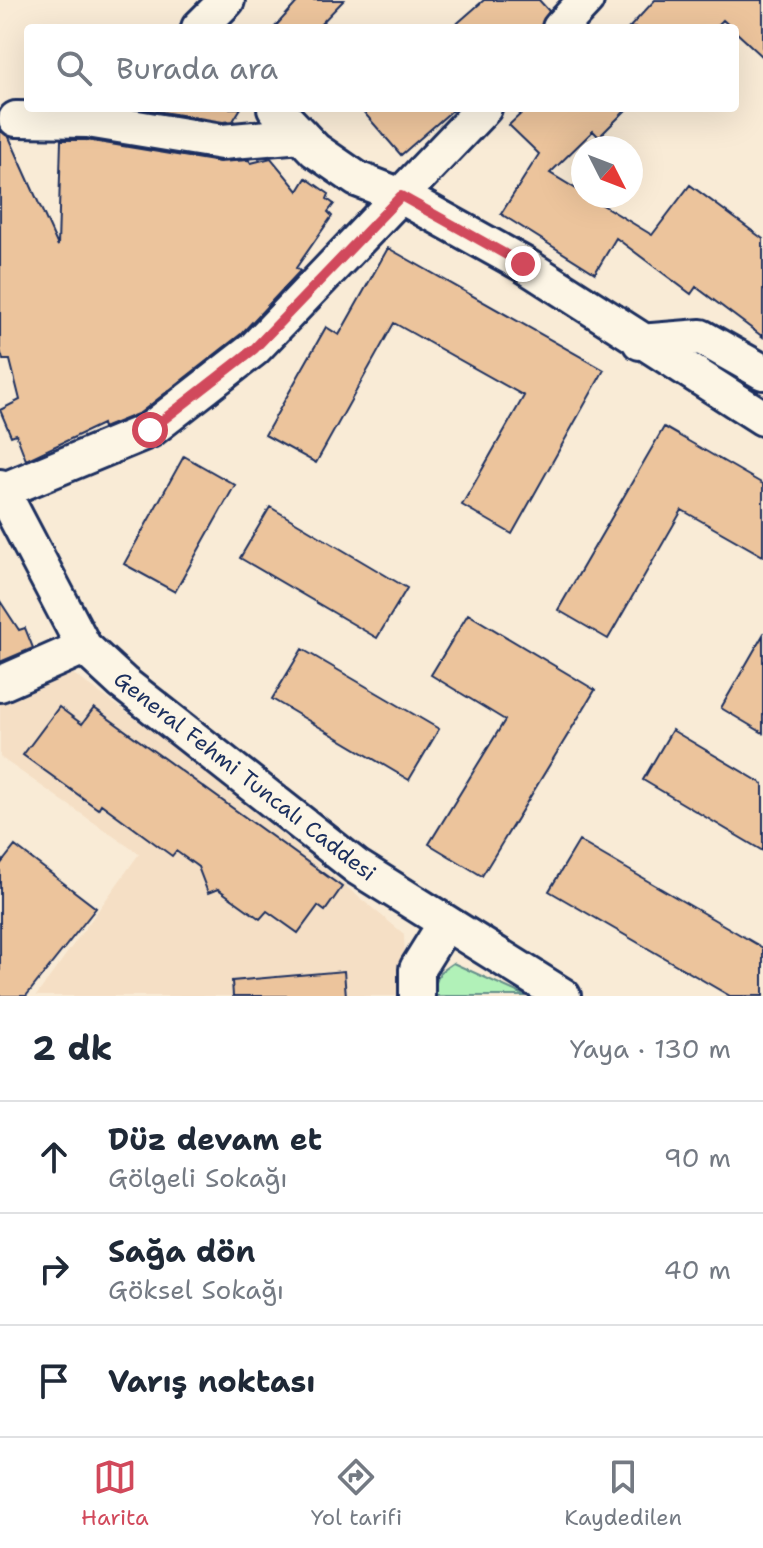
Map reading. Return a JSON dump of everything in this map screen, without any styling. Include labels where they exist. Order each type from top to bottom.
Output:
[{"type":"street","points":[[198,21],[227,0]]},
{"type":"street","points":[[564,24],[586,0]]},
{"type":"street","points":[[279,112],[315,150],[357,179],[401,196],[523,264],[640,342],[763,418]]},
{"type":"street","points":[[1,489],[150,430],[254,349],[480,112]]},
{"type":"street","points":[[18,118],[88,120],[222,142],[301,135]]},
{"type":"street","points":[[640,342],[701,337],[763,372]]},
{"type":"street","name":"General Fehmi Tuncalı Caddesi","points":[[1,489],[84,647],[123,683],[357,867],[563,996]]},
{"type":"street","points":[[0,684],[84,647]]},
{"type":"street","points":[[417,996],[417,969],[445,924]]},
{"type":"shaded area","points":[[60,664],[189,758],[404,934],[406,996],[36,996],[139,854],[0,757],[0,691]]},
{"type":"green space","points":[[453,963],[526,996],[431,996],[440,972]]},
{"type":"building","points":[[299,0],[344,0],[321,24],[278,24]]},
{"type":"building","points":[[484,0],[539,0],[549,11],[543,24],[457,24]]},
{"type":"building","points":[[655,0],[763,0],[763,57],[739,35],[739,24],[727,24],[723,20],[719,24],[633,24]]},
{"type":"building","points":[[162,112],[239,112],[233,121]]},
{"type":"building","points":[[363,112],[450,112],[401,155]]},
{"type":"building","points":[[523,112],[624,112],[600,136],[593,131],[588,136],[571,136],[571,152],[550,173],[571,186],[571,208],[608,208],[652,235],[690,185],[763,239],[763,337],[696,287],[691,294],[616,238],[595,273],[501,214],[539,154],[509,125]]},
{"type":"building","points":[[0,130],[9,137],[58,246],[61,140],[86,140],[219,162],[249,160],[251,163],[271,158],[298,191],[306,178],[329,194],[327,199],[334,204],[328,212],[332,216],[296,268],[300,271],[241,334],[140,413],[103,428],[102,424],[26,460],[16,434],[11,436],[0,410],[20,400],[10,360],[3,360],[0,350]]},
{"type":"building","points":[[388,248],[604,370],[512,534],[462,505],[524,396],[394,323],[316,463],[265,435],[326,327],[339,335]]},
{"type":"building","points":[[664,427],[763,484],[763,556],[682,510],[608,639],[558,610]]},
{"type":"building","points":[[184,456],[235,485],[175,592],[124,564]]},
{"type":"building","points":[[270,507],[407,588],[377,638],[240,558]]},
{"type":"building","points":[[0,601],[19,630],[25,628],[33,648],[0,662]]},
{"type":"building","points":[[468,614],[595,690],[482,876],[429,844],[505,720],[431,675]]},
{"type":"building","points":[[763,635],[763,733],[721,708]]},
{"type":"building","points":[[302,649],[439,729],[409,780],[272,699]]},
{"type":"building","points":[[59,707],[82,724],[94,708],[342,887],[325,911],[318,906],[298,933],[267,911],[260,919],[218,889],[208,893],[198,867],[176,851],[172,856],[101,804],[98,809],[23,755]]},
{"type":"building","points":[[672,730],[763,784],[763,851],[643,780]]},
{"type":"building","points":[[579,841],[763,948],[763,996],[730,996],[549,891]]},
{"type":"building","points":[[15,846],[96,908],[26,996],[0,996],[0,865]]},
{"type":"building","points":[[344,971],[346,996],[233,996],[232,981]]},
{"type":"route","points":[[150,430],[254,349],[401,196],[523,264]]}]
